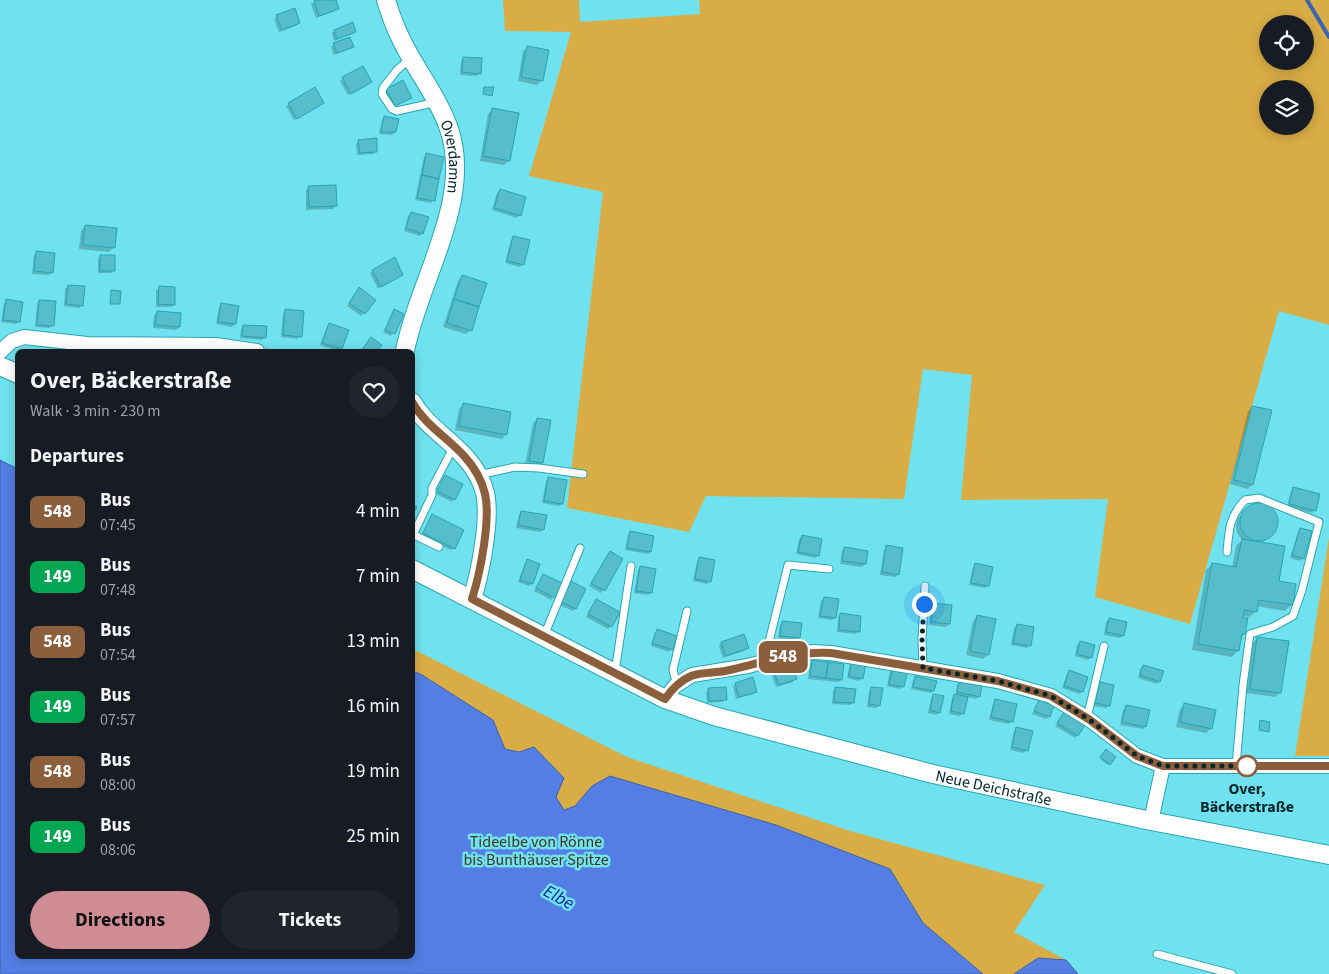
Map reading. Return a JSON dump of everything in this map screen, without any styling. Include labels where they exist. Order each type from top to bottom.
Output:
[{"type":"street","name":"Overdamm","points":[[386,0],[400,38],[438,102],[449,128],[454,153],[452,200],[405,349]]},
{"type":"street","points":[[0,352],[12,341],[24,337],[87,344],[216,345],[243,349]]},
{"type":"street","points":[[0,366],[15,373]]},
{"type":"street","points":[[415,406],[428,422],[466,458],[478,475],[485,494],[487,517],[477,581],[472,599]]},
{"type":"street","name":"Neue Deichstraße","points":[[415,570],[665,699],[714,716],[933,774],[1151,821],[1329,855]]},
{"type":"street","points":[[665,699],[676,685],[692,675],[719,672],[793,654],[831,653],[998,681],[1051,696],[1087,718],[1137,756],[1163,766],[1329,766]]},
{"type":"street","points":[[1151,821],[1163,766]]},
{"type":"lane","points":[[412,58],[382,88],[382,94],[392,109],[397,111],[438,102]]},
{"type":"lane","points":[[415,530],[432,495],[432,488],[454,445]]},
{"type":"lane","points":[[478,475],[515,467],[583,474]]},
{"type":"lane","points":[[1227,552],[1230,525],[1236,510],[1245,500],[1259,498],[1319,522],[1302,590],[1293,616],[1273,628],[1250,634],[1243,684],[1236,766]]},
{"type":"lane","points":[[415,535],[439,547]]},
{"type":"lane","points":[[544,636],[580,548]]},
{"type":"lane","points":[[764,662],[788,565],[829,569]]},
{"type":"lane","points":[[615,673],[631,566]]},
{"type":"lane","points":[[923,668],[922,639],[925,586]]},
{"type":"lane","points":[[676,685],[673,670],[687,611]]},
{"type":"lane","points":[[1087,718],[1104,646]]},
{"type":"lane","points":[[1158,954],[1232,974]]},
{"type":"green space","points":[[503,0],[579,0],[580,22],[700,14],[699,0],[1329,0],[1329,325],[1279,311],[1190,624],[1095,597],[1108,499],[961,500],[972,375],[923,369],[904,499],[706,496],[689,532],[567,508],[603,192],[529,176],[571,32],[505,31]]},
{"type":"green space","points":[[1329,537],[1329,756],[1295,756]]},
{"type":"green space","name":"Tideelbe von Rönne bis Bunthäuser Spitze","points":[[415,650],[627,757],[847,830],[1045,885],[1014,932],[1066,960],[1078,974],[293,974],[392,959],[415,959]]},
{"type":"water","name":"Tideelbe von Rönne bis Bunthäuser Spitze","points":[[0,460],[15,468],[15,959],[415,959],[415,672],[493,720],[505,749],[519,752],[534,747],[564,778],[556,797],[564,810],[575,806],[592,786],[610,776],[776,825],[890,869],[923,923],[983,974],[0,974]]},
{"type":"water","points":[[1038,958],[1066,960],[1078,974],[1014,974]]},
{"type":"building","points":[[315,0],[336,0],[339,9],[319,16]]},
{"type":"building","points":[[295,8],[300,23],[282,30],[276,15]]},
{"type":"building","points":[[353,22],[356,32],[337,39],[334,30]]},
{"type":"building","points":[[350,37],[354,47],[337,53],[333,43]]},
{"type":"building","points":[[527,46],[549,50],[543,81],[521,77]]},
{"type":"building","points":[[463,57],[482,58],[481,74],[462,72]]},
{"type":"building","points":[[363,66],[372,82],[351,94],[342,77]]},
{"type":"building","points":[[403,80],[412,98],[395,106],[386,89]]},
{"type":"building","points":[[315,87],[324,103],[297,119],[288,103]]},
{"type":"building","points":[[484,87],[494,87],[492,96],[483,94]]},
{"type":"building","points":[[492,108],[519,113],[510,161],[483,156]]},
{"type":"building","points":[[384,116],[399,119],[396,132],[381,132]]},
{"type":"building","points":[[377,138],[377,152],[360,153],[358,140]]},
{"type":"building","points":[[426,153],[444,157],[439,179],[422,175]]},
{"type":"building","points":[[422,175],[439,179],[435,201],[417,198]]},
{"type":"building","points":[[336,185],[337,206],[309,207],[308,186]]},
{"type":"building","points":[[500,189],[526,197],[521,216],[494,208]]},
{"type":"building","points":[[411,212],[429,217],[423,234],[406,228]]},
{"type":"building","points":[[85,225],[117,228],[115,248],[83,245]]},
{"type":"building","points":[[513,236],[530,240],[524,265],[507,261]]},
{"type":"building","points":[[36,251],[55,253],[53,273],[34,271]]},
{"type":"building","points":[[100,255],[115,255],[115,271],[100,271]]},
{"type":"building","points":[[395,257],[403,275],[381,287],[372,270]]},
{"type":"building","points":[[462,275],[487,283],[479,307],[454,299]]},
{"type":"building","points":[[68,285],[85,286],[83,306],[66,304]]},
{"type":"building","points":[[159,286],[175,287],[175,305],[158,304]]},
{"type":"building","points":[[359,287],[376,300],[365,314],[349,303]]},
{"type":"building","points":[[111,290],[121,291],[120,304],[110,304]]},
{"type":"building","points":[[6,299],[23,302],[20,322],[3,320]]},
{"type":"building","points":[[454,299],[479,307],[472,331],[447,323]]},
{"type":"building","points":[[39,300],[56,301],[54,326],[37,325]]},
{"type":"building","points":[[221,303],[239,306],[236,324],[218,322]]},
{"type":"building","points":[[285,309],[304,311],[302,337],[283,335]]},
{"type":"building","points":[[394,309],[404,314],[395,334],[385,330]]},
{"type":"building","points":[[157,311],[181,313],[180,327],[155,325]]},
{"type":"building","points":[[329,323],[349,330],[342,349],[322,343]]},
{"type":"building","points":[[243,325],[267,326],[266,338],[242,336]]},
{"type":"building","points":[[371,337],[382,345],[379,349],[362,349]]},
{"type":"building","points":[[463,403],[511,412],[507,435],[459,426]]},
{"type":"building","points":[[1252,406],[1272,410],[1253,485],[1234,480]]},
{"type":"building","points":[[537,418],[551,420],[543,463],[529,461]]},
{"type":"building","points":[[445,475],[463,484],[455,500],[437,491]]},
{"type":"building","points":[[548,477],[567,480],[563,504],[544,501]]},
{"type":"building","points":[[1293,487],[1320,494],[1316,511],[1289,504]]},
{"type":"building","points":[[1259,503],[1272,509],[1278,522],[1272,535],[1259,541],[1246,535],[1240,522],[1246,509]]},
{"type":"building","points":[[521,511],[547,515],[544,530],[518,525]]},
{"type":"building","points":[[432,514],[464,530],[455,549],[423,533]]},
{"type":"building","points":[[1300,528],[1312,531],[1304,559],[1292,555]]},
{"type":"building","points":[[630,531],[654,536],[651,552],[627,548]]},
{"type":"building","points":[[802,535],[822,539],[819,556],[798,552]]},
{"type":"building","points":[[1242,539],[1285,546],[1279,581],[1296,584],[1293,605],[1259,600],[1257,612],[1244,610],[1243,618],[1248,618],[1245,634],[1242,634],[1239,651],[1198,644],[1212,563],[1236,567]]},
{"type":"building","points":[[886,545],[903,548],[899,575],[882,572]]},
{"type":"building","points":[[844,547],[868,551],[866,564],[842,561]]},
{"type":"building","points":[[610,551],[623,559],[605,591],[591,583]]},
{"type":"building","points":[[699,557],[715,560],[711,582],[695,579]]},
{"type":"building","points":[[527,559],[540,564],[533,584],[520,580]]},
{"type":"building","points":[[975,563],[993,567],[989,586],[971,583]]},
{"type":"building","points":[[640,566],[656,569],[652,593],[636,591]]},
{"type":"building","points":[[543,574],[562,583],[555,598],[536,588]]},
{"type":"building","points":[[571,581],[586,589],[576,609],[561,602]]},
{"type":"building","points":[[824,597],[839,599],[836,618],[820,616]]},
{"type":"building","points":[[596,599],[620,612],[612,627],[588,614]]},
{"type":"building","points":[[933,603],[952,605],[950,624],[931,622]]},
{"type":"building","points":[[840,613],[861,616],[860,632],[839,630]]},
{"type":"building","points":[[977,615],[996,619],[989,655],[970,651]]},
{"type":"building","points":[[1109,618],[1127,622],[1124,636],[1106,632]]},
{"type":"building","points":[[782,621],[802,623],[800,638],[780,636]]},
{"type":"building","points":[[1017,624],[1034,627],[1031,646],[1013,643]]},
{"type":"building","points":[[657,629],[677,636],[673,650],[652,643]]},
{"type":"building","points":[[744,634],[749,648],[726,656],[721,642]]},
{"type":"building","points":[[1257,637],[1289,641],[1281,693],[1250,689]]},
{"type":"building","points":[[1080,641],[1095,645],[1092,658],[1077,654]]},
{"type":"building","points":[[852,659],[866,663],[863,679],[849,676]]},
{"type":"building","points":[[812,660],[828,662],[826,678],[810,676]]},
{"type":"building","points":[[828,662],[844,664],[842,680],[826,678]]},
{"type":"building","points":[[1143,665],[1164,671],[1160,682],[1140,675]]},
{"type":"building","points":[[793,667],[797,679],[779,685],[774,673]]},
{"type":"building","points":[[893,667],[908,670],[904,687],[889,684]]},
{"type":"building","points":[[1069,670],[1088,677],[1083,692],[1064,686]]},
{"type":"building","points":[[915,676],[937,681],[934,691],[913,687]]},
{"type":"building","points":[[753,677],[757,692],[739,697],[735,683]]},
{"type":"building","points":[[959,680],[982,685],[980,697],[957,692]]},
{"type":"building","points":[[1100,682],[1114,685],[1110,706],[1095,703]]},
{"type":"building","points":[[726,687],[727,700],[709,701],[708,688]]},
{"type":"building","points":[[835,687],[856,689],[854,703],[834,702]]},
{"type":"building","points":[[871,687],[883,688],[880,706],[869,704]]},
{"type":"building","points":[[933,694],[944,696],[940,713],[930,710]]},
{"type":"building","points":[[954,694],[968,697],[964,714],[951,711]]},
{"type":"building","points":[[995,699],[1017,704],[1013,722],[991,717]]},
{"type":"building","points":[[1039,700],[1054,706],[1050,717],[1034,711]]},
{"type":"building","points":[[1184,703],[1216,710],[1212,729],[1180,722]]},
{"type":"building","points":[[1126,705],[1150,710],[1146,727],[1122,722]]},
{"type":"building","points":[[1064,712],[1085,725],[1078,736],[1057,723]]},
{"type":"building","points":[[1260,720],[1270,722],[1269,732],[1259,730]]},
{"type":"building","points":[[1016,727],[1033,731],[1028,751],[1012,747]]},
{"type":"building","points":[[1106,749],[1116,757],[1110,765],[1100,757]]},
{"type":"waterway","points":[[1307,0],[1329,37]]},
{"type":"bus line","name":"548","points":[[415,406],[428,422],[466,458],[478,475],[485,494],[487,517],[477,581],[472,599],[665,699],[674,686],[692,675],[748,666],[793,654],[831,653],[998,681],[1051,696],[1090,720],[1137,756],[1163,766],[1329,766]]},
{"type":"place","name":"Over, Bäckerstraße","points":[[1247,766]]},
{"type":"route","points":[[924,604],[923,668],[998,681],[1051,696],[1090,720],[1137,756],[1163,766],[1247,766]]},
{"type":"water label","name":"Elbe","points":[[559,897]]}]
